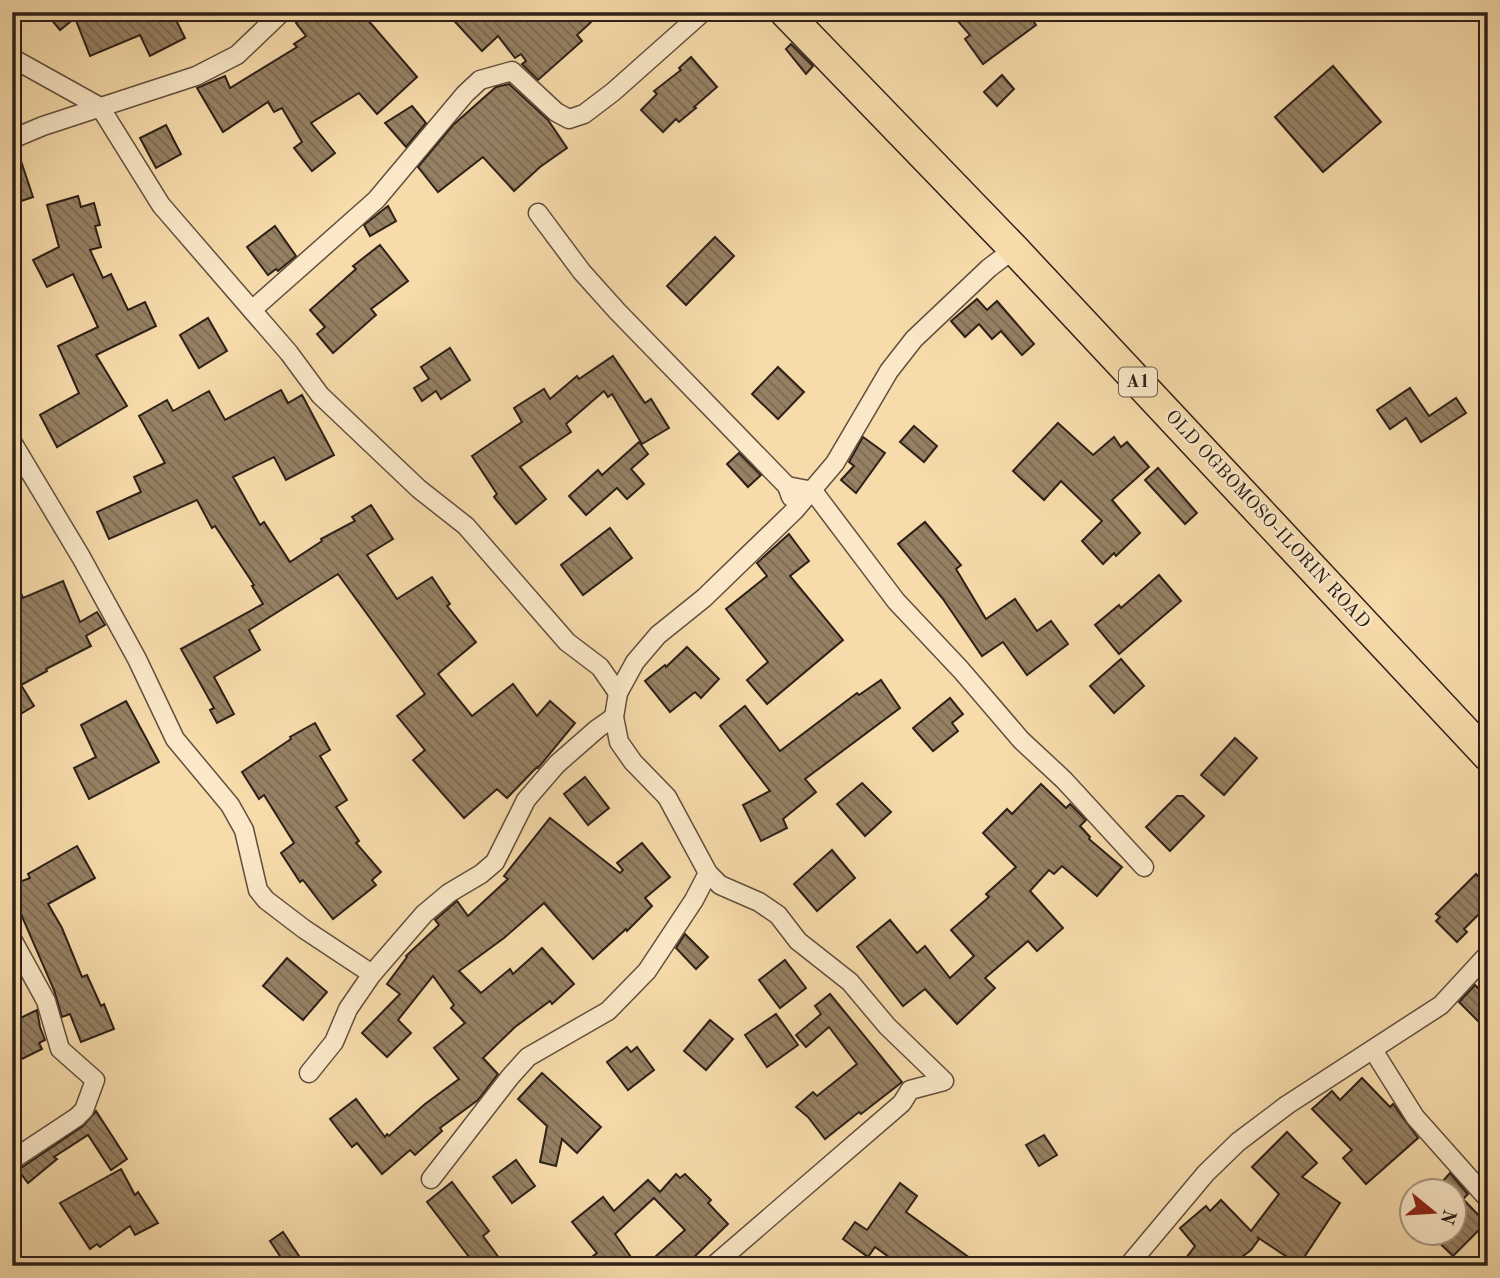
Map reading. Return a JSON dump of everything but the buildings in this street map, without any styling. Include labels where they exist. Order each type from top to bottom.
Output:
[{"type":"highway","name":"OLD OGBOMOSO-ILORIN ROAD","points":[[785,12],[1014,249],[1488,756]]},
{"type":"street","points":[[12,139],[43,126],[196,76],[237,55],[282,12]]},
{"type":"street","points":[[252,310],[376,200],[465,94],[480,80],[512,71],[556,112],[569,119],[584,114],[612,92],[703,12]]},
{"type":"street","points":[[12,58],[100,107],[161,205],[289,353],[320,395],[419,489],[466,526],[567,642],[600,667],[618,693]]},
{"type":"street","points":[[538,213],[582,272],[617,311],[787,486],[795,510]]},
{"type":"street","points":[[713,1266],[902,1103],[910,1090],[944,1081],[887,1026],[850,982],[798,941],[778,915],[759,902],[720,885],[708,873],[667,797],[633,762],[619,742],[614,717],[618,693],[635,662],[658,635],[704,598],[813,491],[835,463],[889,371],[914,339],[989,268],[1014,249]]},
{"type":"street","points":[[12,442],[100,591],[137,659],[175,739],[230,805],[244,830],[258,890],[266,900],[304,929],[372,974]]},
{"type":"street","points":[[787,486],[813,491],[896,601],[961,670],[1021,740],[1064,780],[1144,867]]},
{"type":"street","points":[[600,667],[635,662]]},
{"type":"street","points":[[309,1073],[334,1042],[348,1009],[372,974],[424,914],[449,893],[481,874],[495,862],[526,800],[557,764],[614,717]]},
{"type":"street","points":[[431,1179],[528,1057],[608,1011],[647,971],[694,900],[708,873]]},
{"type":"street","points":[[12,939],[46,1002],[60,1049],[95,1080],[84,1110],[77,1117],[12,1160]]},
{"type":"street","points":[[1128,1266],[1206,1173],[1238,1142],[1287,1105],[1441,1005],[1488,954]]},
{"type":"street","points":[[1373,1050],[1415,1117],[1488,1199]]}]
